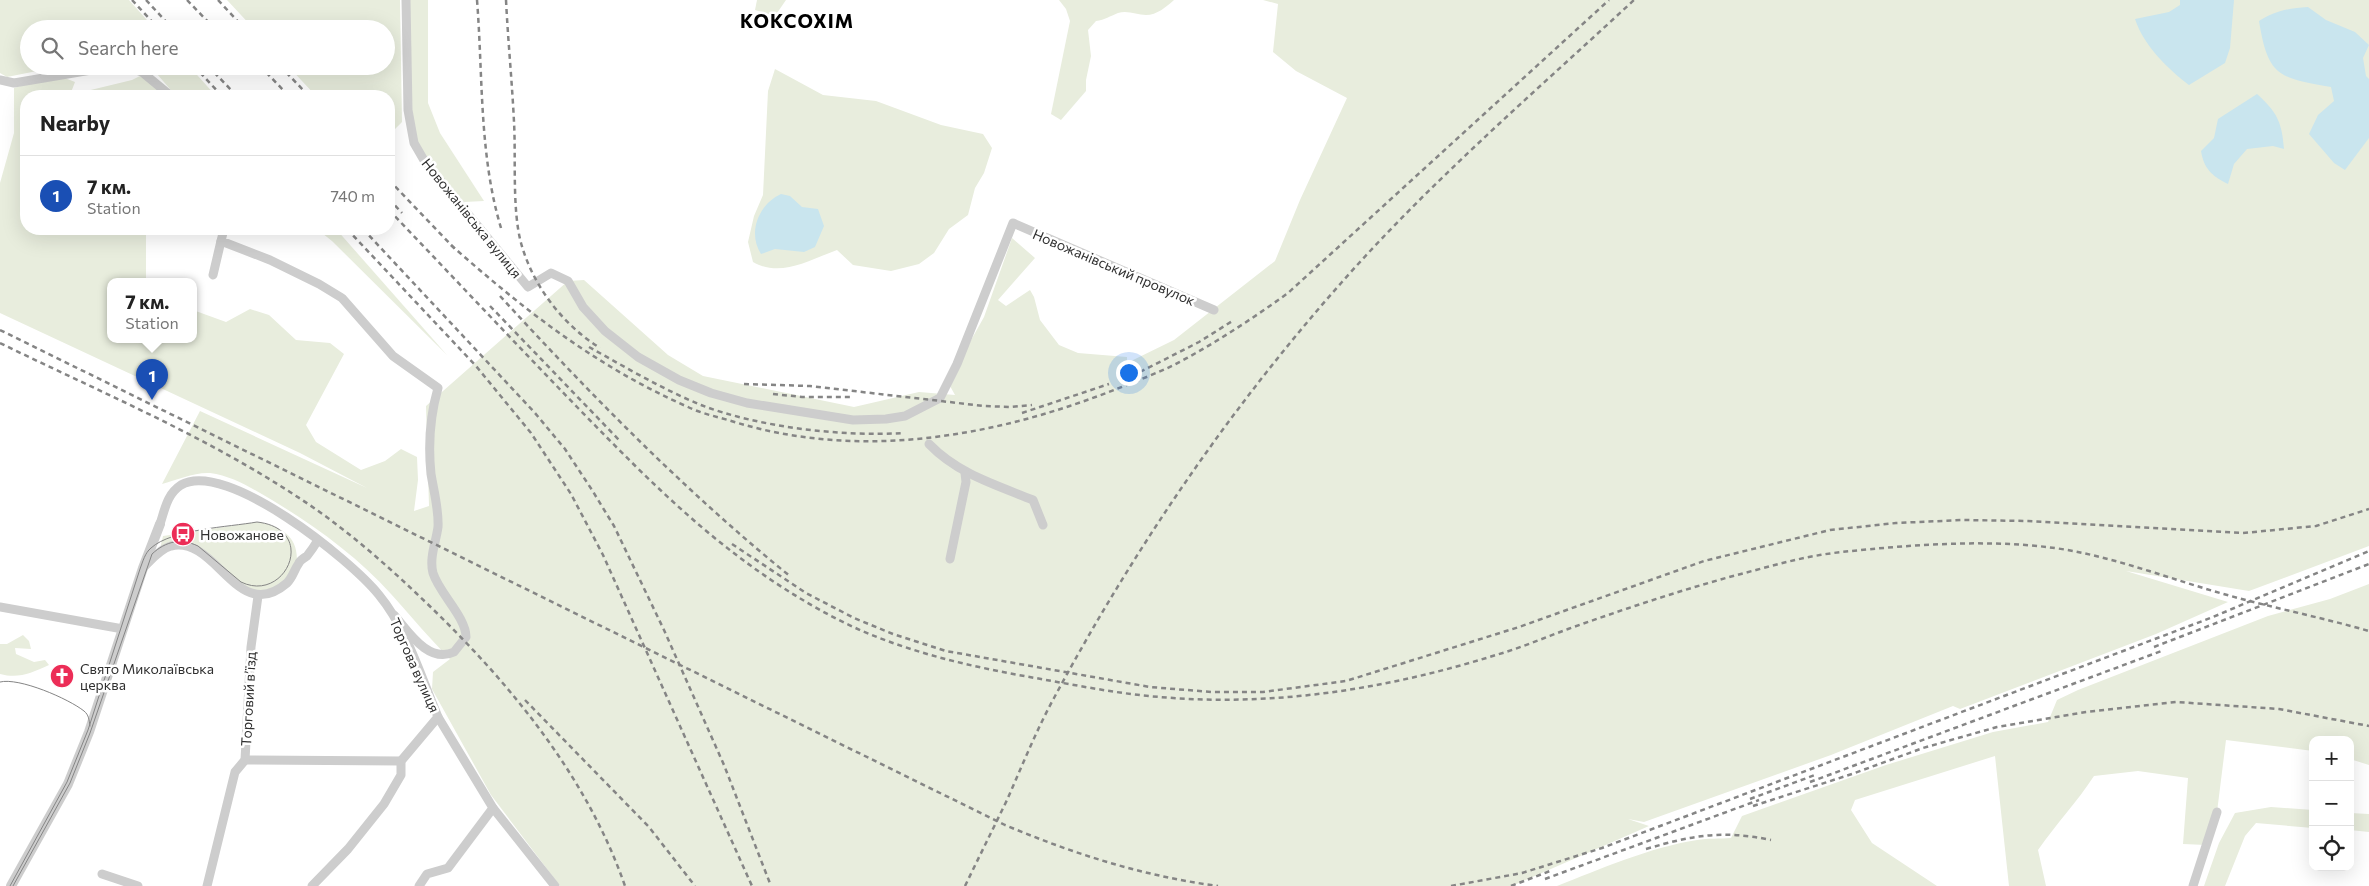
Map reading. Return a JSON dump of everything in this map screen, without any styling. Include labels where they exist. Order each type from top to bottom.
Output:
[{"type":"street","name":"Новожанівська вулиця","points":[[406,0],[408,110],[414,143],[425,162],[528,287],[550,273],[568,280],[583,307],[604,331],[638,357],[679,380],[711,392],[747,403],[853,420],[905,416],[925,408],[940,398],[957,364],[1013,223]]},
{"type":"street","points":[[0,80],[14,83],[62,75]]},
{"type":"street","points":[[146,75],[163,90]]},
{"type":"street","name":"Новожанівський провулок","points":[[1013,223],[1214,310]]},
{"type":"street","points":[[213,276],[222,235]]},
{"type":"street","points":[[221,241],[270,260],[319,284],[342,298],[393,356],[438,388],[432,409],[430,436],[430,461],[438,527],[432,555],[432,571],[463,626],[466,637],[454,652],[438,654],[419,643],[394,615]]},
{"type":"street","points":[[930,444],[944,458],[965,473],[1033,500],[1043,525]]},
{"type":"street","points":[[950,559],[966,482],[965,473]]},
{"type":"street","name":"Торгова вулиця","points":[[160,524],[168,498],[172,493],[182,485],[194,481],[209,481],[229,486],[250,495],[318,540],[359,573],[394,615],[438,718],[402,761],[401,775],[384,804],[348,849],[312,886]]},
{"type":"street","points":[[11,886],[68,784],[89,732],[143,568],[160,524]]},
{"type":"street","points":[[143,568],[166,548],[183,546],[196,550],[232,581],[258,596],[275,591],[288,582],[295,573],[299,562],[308,555],[318,540]]},
{"type":"street","name":"Торговий в’їзд","points":[[207,886],[235,772],[245,760],[250,647],[258,596]]},
{"type":"street","points":[[0,607],[123,630]]},
{"type":"street","points":[[438,718],[494,808],[555,886]]},
{"type":"street","points":[[245,760],[402,761]]},
{"type":"street","points":[[419,886],[427,874],[448,868],[494,808]]},
{"type":"street","points":[[2192,886],[2217,812]]},
{"type":"street","points":[[102,874],[138,886]]},
{"type":"green space","points":[[0,0],[129,0],[147,20],[20,20],[20,74],[7,77],[0,73]]},
{"type":"green space","points":[[227,0],[400,0],[402,122],[395,129],[395,90],[310,90],[296,75],[395,75],[395,20],[246,20]]},
{"type":"green space","points":[[406,0],[428,0],[428,103],[440,133],[484,201],[464,202],[421,156],[410,123]]},
{"type":"green space","points":[[757,0],[786,0],[775,16],[755,10]]},
{"type":"green space","points":[[1059,0],[1174,0],[1154,14],[1122,12],[1096,21],[1088,30],[1091,56],[1086,80],[1086,91],[1061,120],[1051,114],[1070,21],[1066,9]]},
{"type":"green space","points":[[1263,0],[2369,0],[2369,546],[2249,591],[2126,571],[2228,602],[2156,634],[1960,709],[1953,706],[1831,755],[1644,822],[1628,819],[1649,826],[1512,886],[560,886],[491,795],[432,689],[433,672],[450,659],[378,580],[365,567],[320,531],[272,500],[235,480],[204,473],[162,484],[200,411],[367,488],[300,453],[0,313],[0,183],[14,133],[14,88],[57,75],[75,82],[72,90],[20,90],[20,235],[146,235],[146,278],[107,278],[107,343],[197,343],[197,311],[226,322],[250,309],[269,315],[296,340],[330,343],[344,354],[306,425],[316,442],[361,470],[385,461],[401,449],[417,457],[418,480],[414,511],[429,506],[426,406],[568,281],[584,280],[668,355],[703,376],[854,407],[919,392],[955,395],[950,386],[961,358],[984,317],[1012,238],[1035,258],[998,300],[1006,306],[1030,290],[1034,297],[1040,320],[1059,345],[1078,353],[1127,357],[1127,363],[1174,340],[1275,261],[1300,200],[1347,98],[1296,71],[1273,52],[1278,4]]},
{"type":"green space","points":[[775,69],[823,95],[876,101],[941,125],[983,134],[992,148],[984,173],[975,188],[968,215],[949,229],[934,253],[919,264],[891,271],[853,265],[837,250],[795,266],[784,268],[774,268],[753,262],[748,242],[754,216],[763,195],[768,91]]},
{"type":"green space","points":[[158,75],[197,75],[211,90],[171,90]]},
{"type":"green space","points":[[140,76],[161,90],[91,90],[132,80]]},
{"type":"green space","points":[[324,235],[341,235],[447,355]]},
{"type":"green space","points":[[257,522],[283,531],[294,544],[297,561],[295,572],[275,591],[249,593],[209,558],[183,546],[159,553],[163,536]]},
{"type":"green space","points":[[2369,584],[2369,765],[2354,760],[2354,736],[2309,736],[2309,750],[2226,740],[2217,812],[2206,845],[2183,844],[2188,778],[2138,771],[2094,776],[2038,850],[2046,886],[2009,886],[1995,756],[1855,800],[1851,810],[1872,843],[1937,886],[1557,886],[1626,859],[1680,843],[1701,839],[1731,838],[1742,816],[1886,765],[1993,732],[2048,722],[2057,700],[2078,690],[2268,616],[2330,599]]},
{"type":"green space","points":[[23,635],[29,641],[31,649],[15,648],[16,654],[34,662],[45,660],[49,665],[31,673],[13,676],[0,674],[0,644],[7,644]]},
{"type":"green space","points":[[2271,807],[2309,810],[2309,828],[2256,823],[2245,836],[2225,886],[2204,886],[2219,843],[2235,813]]},
{"type":"green space","points":[[2354,813],[2369,814],[2369,832],[2354,830]]},
{"type":"water","points":[[2180,0],[2234,0],[2230,48],[2225,63],[2189,85],[2157,56],[2144,38],[2135,19],[2169,12],[2180,5]]},
{"type":"water","points":[[2308,7],[2326,20],[2355,32],[2369,45],[2363,58],[2366,76],[2369,79],[2369,138],[2345,170],[2334,163],[2309,134],[2318,115],[2334,101],[2331,87],[2299,81],[2287,77],[2278,71],[2272,64],[2263,39],[2259,21],[2282,11]]},
{"type":"water","points":[[2257,94],[2274,112],[2280,124],[2284,149],[2273,146],[2247,149],[2234,164],[2228,184],[2217,178],[2210,171],[2204,163],[2201,151],[2214,138],[2218,119]]},
{"type":"water","points":[[781,194],[790,196],[802,207],[818,209],[824,226],[815,247],[804,252],[775,249],[761,254],[757,246],[755,228],[761,212],[767,204]]},
{"type":"tram line","points":[[10,886],[67,782],[88,730],[147,552],[160,542],[172,537],[201,530],[257,522],[276,527],[287,537],[291,550],[289,563],[282,575],[271,583],[257,586],[241,582],[198,546],[186,542],[168,544],[152,554],[90,733],[70,783],[13,886]]},
{"type":"tram line","points":[[0,682],[8,681],[31,686],[67,701],[86,713],[90,726]]},
{"type":"railway","points":[[132,0],[151,20]]},
{"type":"railway","points":[[146,0],[165,20]]},
{"type":"railway","points":[[187,0],[206,20]]},
{"type":"railway","points":[[218,0],[237,20]]},
{"type":"railway","points":[[477,0],[485,144],[494,200],[501,228]]},
{"type":"railway","points":[[506,0],[514,122],[515,199],[521,243],[533,274],[551,303],[573,328],[600,348]]},
{"type":"railway","points":[[451,245],[534,314],[592,355],[623,374],[697,411],[776,432],[825,439],[874,441],[923,438],[972,431],[1020,421],[1114,390],[1174,365],[1218,340],[1288,293],[1609,0]]},
{"type":"railway","points":[[965,886],[1007,800],[1041,723],[1117,588],[1186,481],[1261,379],[1342,282],[1411,208],[1634,0]]},
{"type":"railway","points":[[202,75],[216,90]]},
{"type":"railway","points":[[217,75],[231,90]]},
{"type":"railway","points":[[269,75],[283,90]]},
{"type":"railway","points":[[289,75],[303,90]]},
{"type":"railway","points":[[395,186],[455,249]]},
{"type":"railway","points":[[395,205],[402,213]]},
{"type":"railway","points":[[395,216],[531,359],[663,493],[753,568],[822,611],[874,636],[956,662],[1013,674],[1100,690],[1160,697],[1245,699],[1288,697],[1330,692],[1372,686],[1455,667],[1514,649],[1662,597],[1788,562],[1842,552],[1963,544],[2025,545],[2083,553],[2238,598],[2369,631]]},
{"type":"railway","points":[[353,235],[476,366],[531,433],[571,494],[603,555],[752,886]]},
{"type":"railway","points":[[369,235],[535,413],[565,449],[592,490],[614,526],[664,630],[724,765],[771,886]]},
{"type":"railway","points":[[500,296],[640,442],[752,545],[791,577]]},
{"type":"railway","points":[[490,306],[620,441]]},
{"type":"railway","points":[[1140,372],[1199,342],[1234,320]]},
{"type":"railway","points":[[0,330],[1005,825],[1109,863],[1190,882],[1218,886]]},
{"type":"railway","points":[[0,343],[149,414],[258,472],[309,505],[372,553],[416,593],[480,657],[538,727],[588,803],[608,844],[625,886]]},
{"type":"railway","points":[[589,347],[672,392],[724,413],[774,425],[801,429],[828,432],[904,433]]},
{"type":"railway","points":[[744,384],[810,386],[984,406],[1011,407],[1032,405]]},
{"type":"railway","points":[[1022,413],[1109,384]]},
{"type":"railway","points":[[773,394],[802,397],[853,397]]},
{"type":"railway","points":[[732,544],[806,593],[854,618],[893,634],[946,651],[1150,687],[1211,692],[1263,692],[1346,681],[1519,627],[1704,561],[1830,530],[1896,523],[1963,520],[2028,521],[2243,533],[2316,526],[2369,509]]},
{"type":"railway","points":[[1451,886],[1522,873],[1602,848],[2213,617],[2369,551]]},
{"type":"railway","points":[[2154,647],[2369,564]]},
{"type":"railway","points":[[1810,782],[2164,650]]},
{"type":"railway","points":[[525,700],[649,827],[695,886]]},
{"type":"railway","points":[[1753,806],[1852,774],[1923,748],[1997,727],[2086,712],[2176,702],[2279,709],[2369,726]]},
{"type":"railway","points":[[1750,799],[1815,775]]},
{"type":"railway","points":[[1545,879],[1759,800]]},
{"type":"railway","points":[[1646,849],[1694,837],[1738,835],[1771,840]]},
{"type":"railway","points":[[1511,886],[1550,871]]},
{"type":"place","name":"7 км.","points":[[152,400]]},
{"type":"place","name":"Новожанове","points":[[183,534]]},
{"type":"place","name":"Свято Миколаївська церква","points":[[62,676]]},
{"type":"district","name":"КОКСОХІМ","points":[[797,20]]}]
